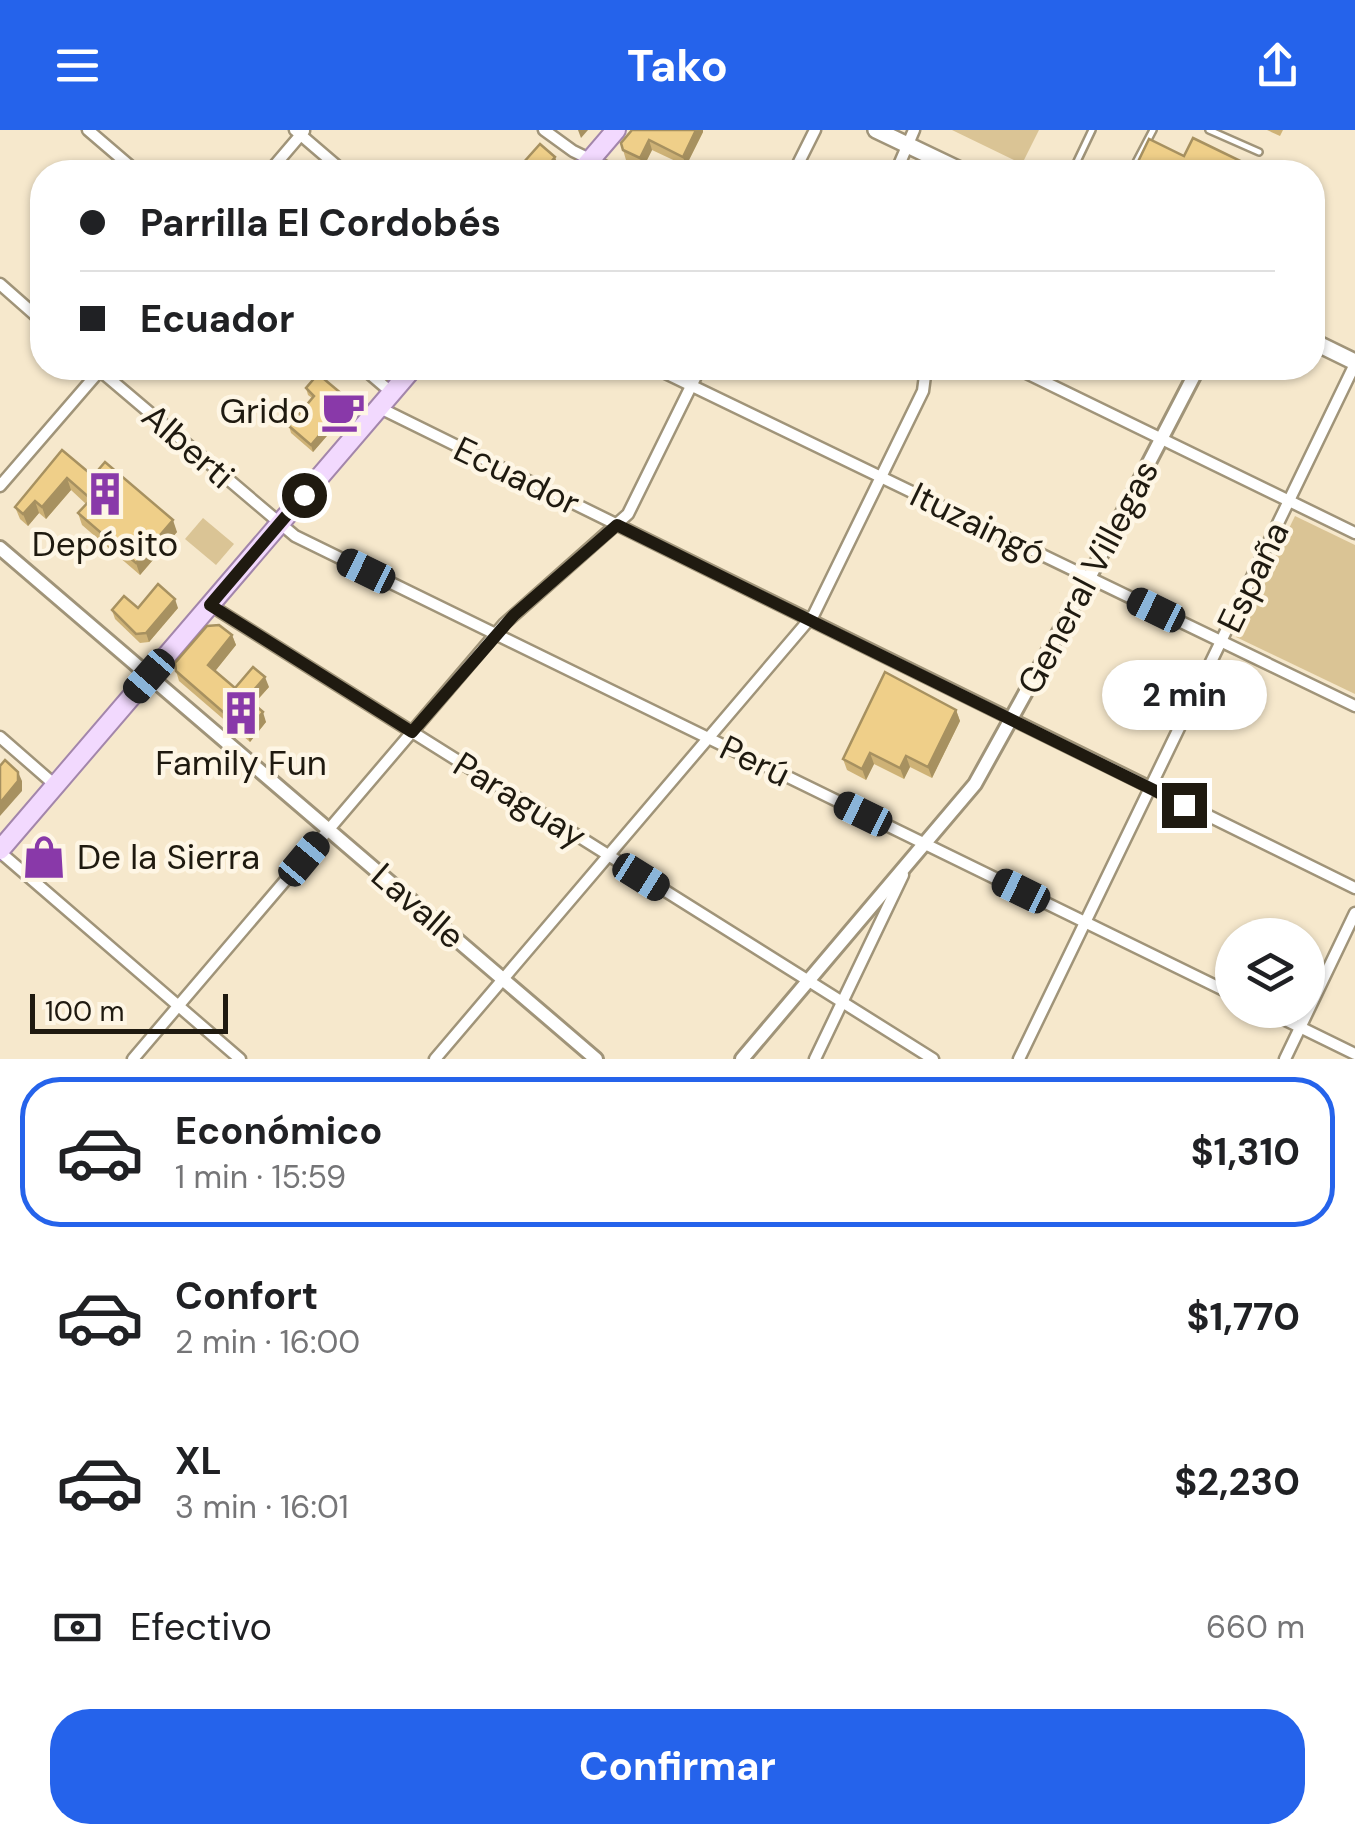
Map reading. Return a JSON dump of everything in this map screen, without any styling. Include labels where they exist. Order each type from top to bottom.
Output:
[{"type":"main road","points":[[590,160],[616,130]]},
{"type":"main road","points":[[876,130],[910,138],[945,160]]},
{"type":"main road","points":[[1325,348],[1355,363]]},
{"type":"main road","points":[[0,851],[402,380]]},
{"type":"street","points":[[88,130],[123,160]]},
{"type":"street","points":[[544,130],[578,160]]},
{"type":"street","points":[[800,160],[815,130]]},
{"type":"street","points":[[278,160],[300,132],[331,160]]},
{"type":"street","points":[[0,284],[30,310]]},
{"type":"street","name":"España","points":[[1018,1059],[1355,363]]},
{"type":"street","points":[[0,486],[89,380]]},
{"type":"street","name":"Alberti","points":[[113,380],[279,524]]},
{"type":"street","points":[[378,380],[392,392]]},
{"type":"street","name":"Ituzaingó","points":[[681,380],[1355,706]]},
{"type":"street","points":[[133,1059],[496,635],[632,508],[694,380]]},
{"type":"street","points":[[435,1059],[809,619],[824,598],[925,380]]},
{"type":"street","points":[[1041,380],[1355,532]]},
{"type":"street","name":"General Villegas","points":[[742,1059],[975,784],[1089,578],[1192,380]]},
{"type":"street","name":"Ecuador","points":[[378,408],[1355,888]]},
{"type":"street","name":"Perú","points":[[279,524],[301,539],[1215,986]]},
{"type":"street","name":"Lavalle","points":[[0,548],[596,1059]]},
{"type":"street","name":"Paraguay","points":[[210,605],[933,1059]]},
{"type":"street","points":[[0,737],[56,785]]},
{"type":"street","points":[[0,851],[240,1059]]},
{"type":"street","points":[[814,1059],[907,866]]},
{"type":"street","points":[[1325,975],[1355,912]]},
{"type":"street","points":[[1285,1059],[1300,1028]]},
{"type":"street","points":[[1302,1028],[1355,1054]]},
{"type":"lane","points":[[1078,160],[1092,130]]},
{"type":"lane","points":[[1137,160],[1153,130]]},
{"type":"lane","points":[[1210,130],[1260,152]]},
{"type":"shaded area","points":[[952,130],[1039,130],[1024,160],[1014,160]]},
{"type":"shaded area","points":[[1295,516],[1355,545],[1355,694],[1236,637]]},
{"type":"shaded area","points":[[203,518],[234,544],[216,565],[185,539]]},
{"type":"building","points":[[632,130],[696,130],[683,157],[649,140],[640,158],[623,150],[621,143]]},
{"type":"building","points":[[1193,138],[1238,160],[1139,160],[1149,139],[1184,156]]},
{"type":"building","points":[[540,144],[555,157],[553,160],[526,160]]},
{"type":"building","points":[[313,380],[325,380],[349,400],[311,445],[289,426],[314,396],[306,388]]},
{"type":"building","points":[[62,450],[93,476],[105,462],[173,520],[136,563],[78,513],[91,499],[67,478],[42,507],[35,501],[23,514],[15,507]]},
{"type":"building","points":[[158,584],[175,599],[146,633],[136,634],[112,610],[124,596],[138,608]]},
{"type":"building","points":[[219,625],[232,635],[208,665],[235,688],[253,667],[265,677],[247,698],[263,712],[246,732],[176,671],[175,663],[207,626]]},
{"type":"building","points":[[885,672],[956,710],[928,767],[906,756],[900,768],[870,753],[862,769],[843,759]]},
{"type":"building","points":[[5,760],[18,772],[18,781],[0,803],[0,766]]},
{"type":"place","name":"Grido","points":[[343,411]]},
{"type":"place","name":"Depósito","points":[[105,494]]},
{"type":"place","name":"Family Fun","points":[[241,713]]},
{"type":"place","name":"De la Sierra","points":[[44,857]]},
{"type":"route","points":[[304,495],[210,605],[412,732],[504,624],[617,525],[1184,805]]}]
